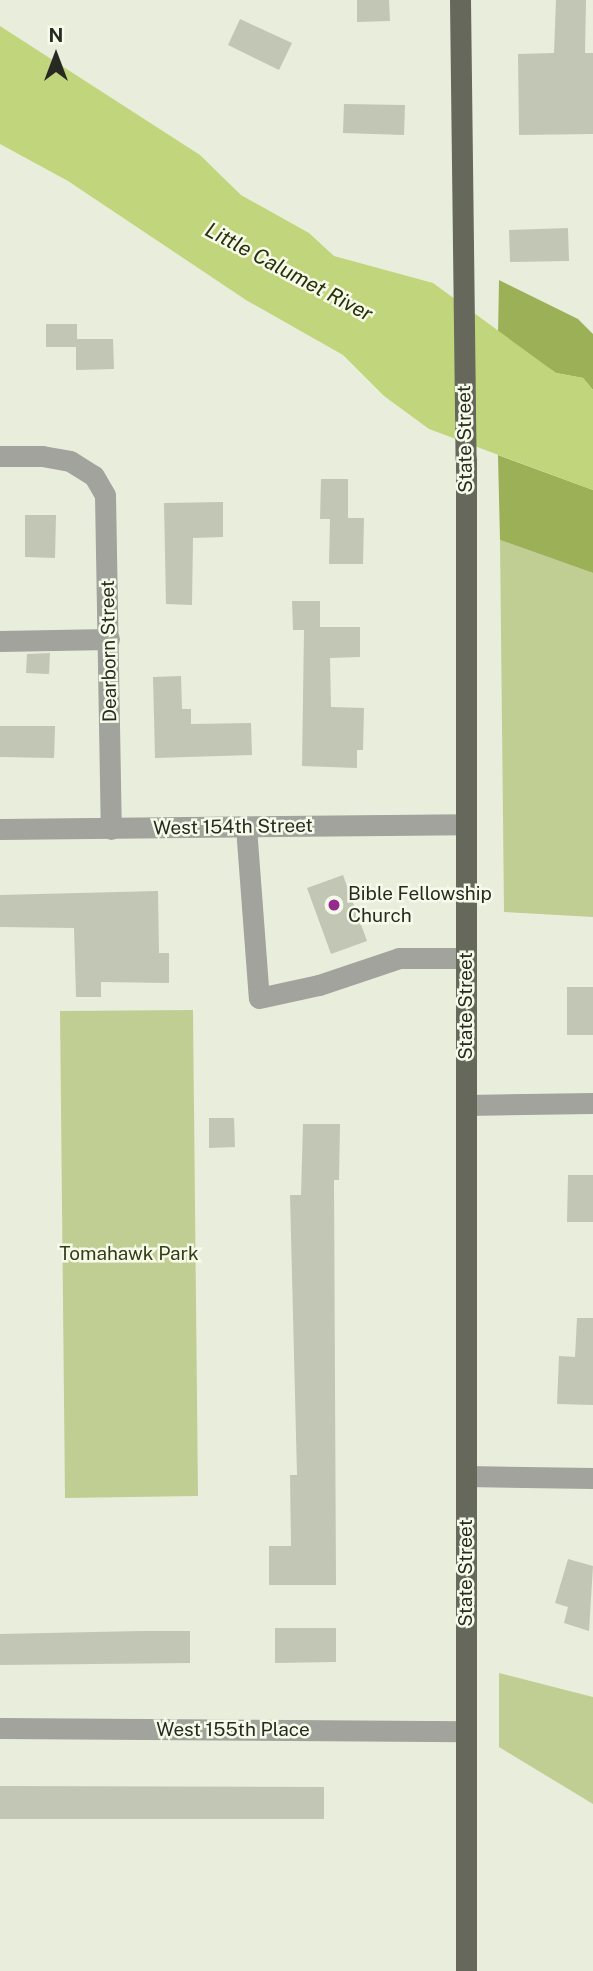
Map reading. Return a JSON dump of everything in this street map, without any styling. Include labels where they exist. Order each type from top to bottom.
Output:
[{"type":"main road","name":"State Street","points":[[460,0],[466,459],[466,1971]]},
{"type":"street","name":"Dearborn Street","points":[[0,456],[61,459],[94,477],[105,495],[108,520],[111,829]]},
{"type":"street","points":[[0,641],[109,639]]},
{"type":"street","name":"West 154th Street","points":[[0,829],[466,824]]},
{"type":"street","points":[[246,827],[259,998],[319,985],[399,958],[466,958]]},
{"type":"street","points":[[466,1105],[593,1103]]},
{"type":"street","points":[[466,1476],[593,1478]]},
{"type":"street","name":"West 155th Place","points":[[0,1728],[466,1731]]},
{"type":"green space","points":[[500,540],[593,573],[593,917],[504,912]]},
{"type":"green space","name":"Tomahawk Park","points":[[193,1010],[198,1496],[65,1498],[60,1011]]},
{"type":"green space","points":[[499,1673],[593,1697],[593,1804],[499,1747]]},
{"type":"shaded area","points":[[499,280],[578,319],[593,334],[593,390],[583,378],[556,373],[498,334]]},
{"type":"shaded area","points":[[498,455],[593,490],[593,573],[500,540]]},
{"type":"water","name":"Little Calumet River","points":[[0,26],[200,155],[241,195],[309,233],[334,256],[433,283],[556,373],[583,378],[593,390],[593,490],[429,429],[384,396],[343,355],[246,300],[68,181],[0,144]]},
{"type":"building","points":[[357,0],[389,0],[390,21],[357,22]]},
{"type":"building","points":[[556,0],[586,0],[585,53],[593,53],[593,134],[519,135],[518,54],[554,53]]},
{"type":"building","points":[[240,19],[292,43],[279,70],[228,45]]},
{"type":"building","points":[[344,104],[405,105],[404,135],[343,133]]},
{"type":"building","points":[[568,228],[569,261],[510,262],[509,230]]},
{"type":"building","points":[[46,324],[77,324],[77,339],[113,339],[114,369],[76,370],[76,347],[46,347]]},
{"type":"building","points":[[321,479],[348,479],[348,518],[364,518],[363,564],[329,564],[330,519],[320,519]]},
{"type":"building","points":[[223,502],[223,537],[193,538],[192,605],[166,604],[164,503]]},
{"type":"building","points":[[25,515],[56,515],[55,558],[25,557]]},
{"type":"building","points":[[292,601],[320,601],[320,627],[360,627],[360,657],[330,658],[331,707],[364,708],[363,750],[357,750],[357,768],[302,766],[304,630],[293,630]]},
{"type":"building","points":[[50,653],[49,674],[26,673],[27,654]]},
{"type":"building","points":[[181,676],[182,709],[191,709],[191,724],[251,723],[252,755],[155,758],[153,677]]},
{"type":"building","points":[[0,726],[55,726],[54,758],[0,757]]},
{"type":"building","name":"Bible Fellowship Church","points":[[343,875],[367,941],[331,954],[307,888]]},
{"type":"building","points":[[158,891],[159,953],[169,953],[169,983],[101,982],[101,997],[76,997],[74,928],[0,927],[0,895]]},
{"type":"building","points":[[567,987],[593,987],[593,1035],[567,1035]]},
{"type":"building","points":[[209,1118],[234,1118],[235,1147],[209,1148]]},
{"type":"building","points":[[303,1124],[340,1124],[339,1180],[334,1180],[336,1585],[269,1585],[269,1546],[291,1546],[290,1475],[297,1475],[290,1195],[301,1195]]},
{"type":"building","points":[[568,1175],[593,1175],[593,1222],[567,1222]]},
{"type":"building","points":[[577,1318],[593,1318],[593,1405],[557,1404],[559,1356],[575,1357]]},
{"type":"building","points":[[568,1559],[593,1566],[589,1631],[564,1623],[568,1607],[555,1603]]},
{"type":"building","points":[[275,1628],[336,1628],[336,1662],[275,1663]]},
{"type":"building","points":[[190,1631],[190,1663],[0,1665],[0,1634]]},
{"type":"building","points":[[0,1786],[324,1787],[324,1819],[0,1819]]},
{"type":"place","name":"Bible Fellowship Church","points":[[334,905]]}]
